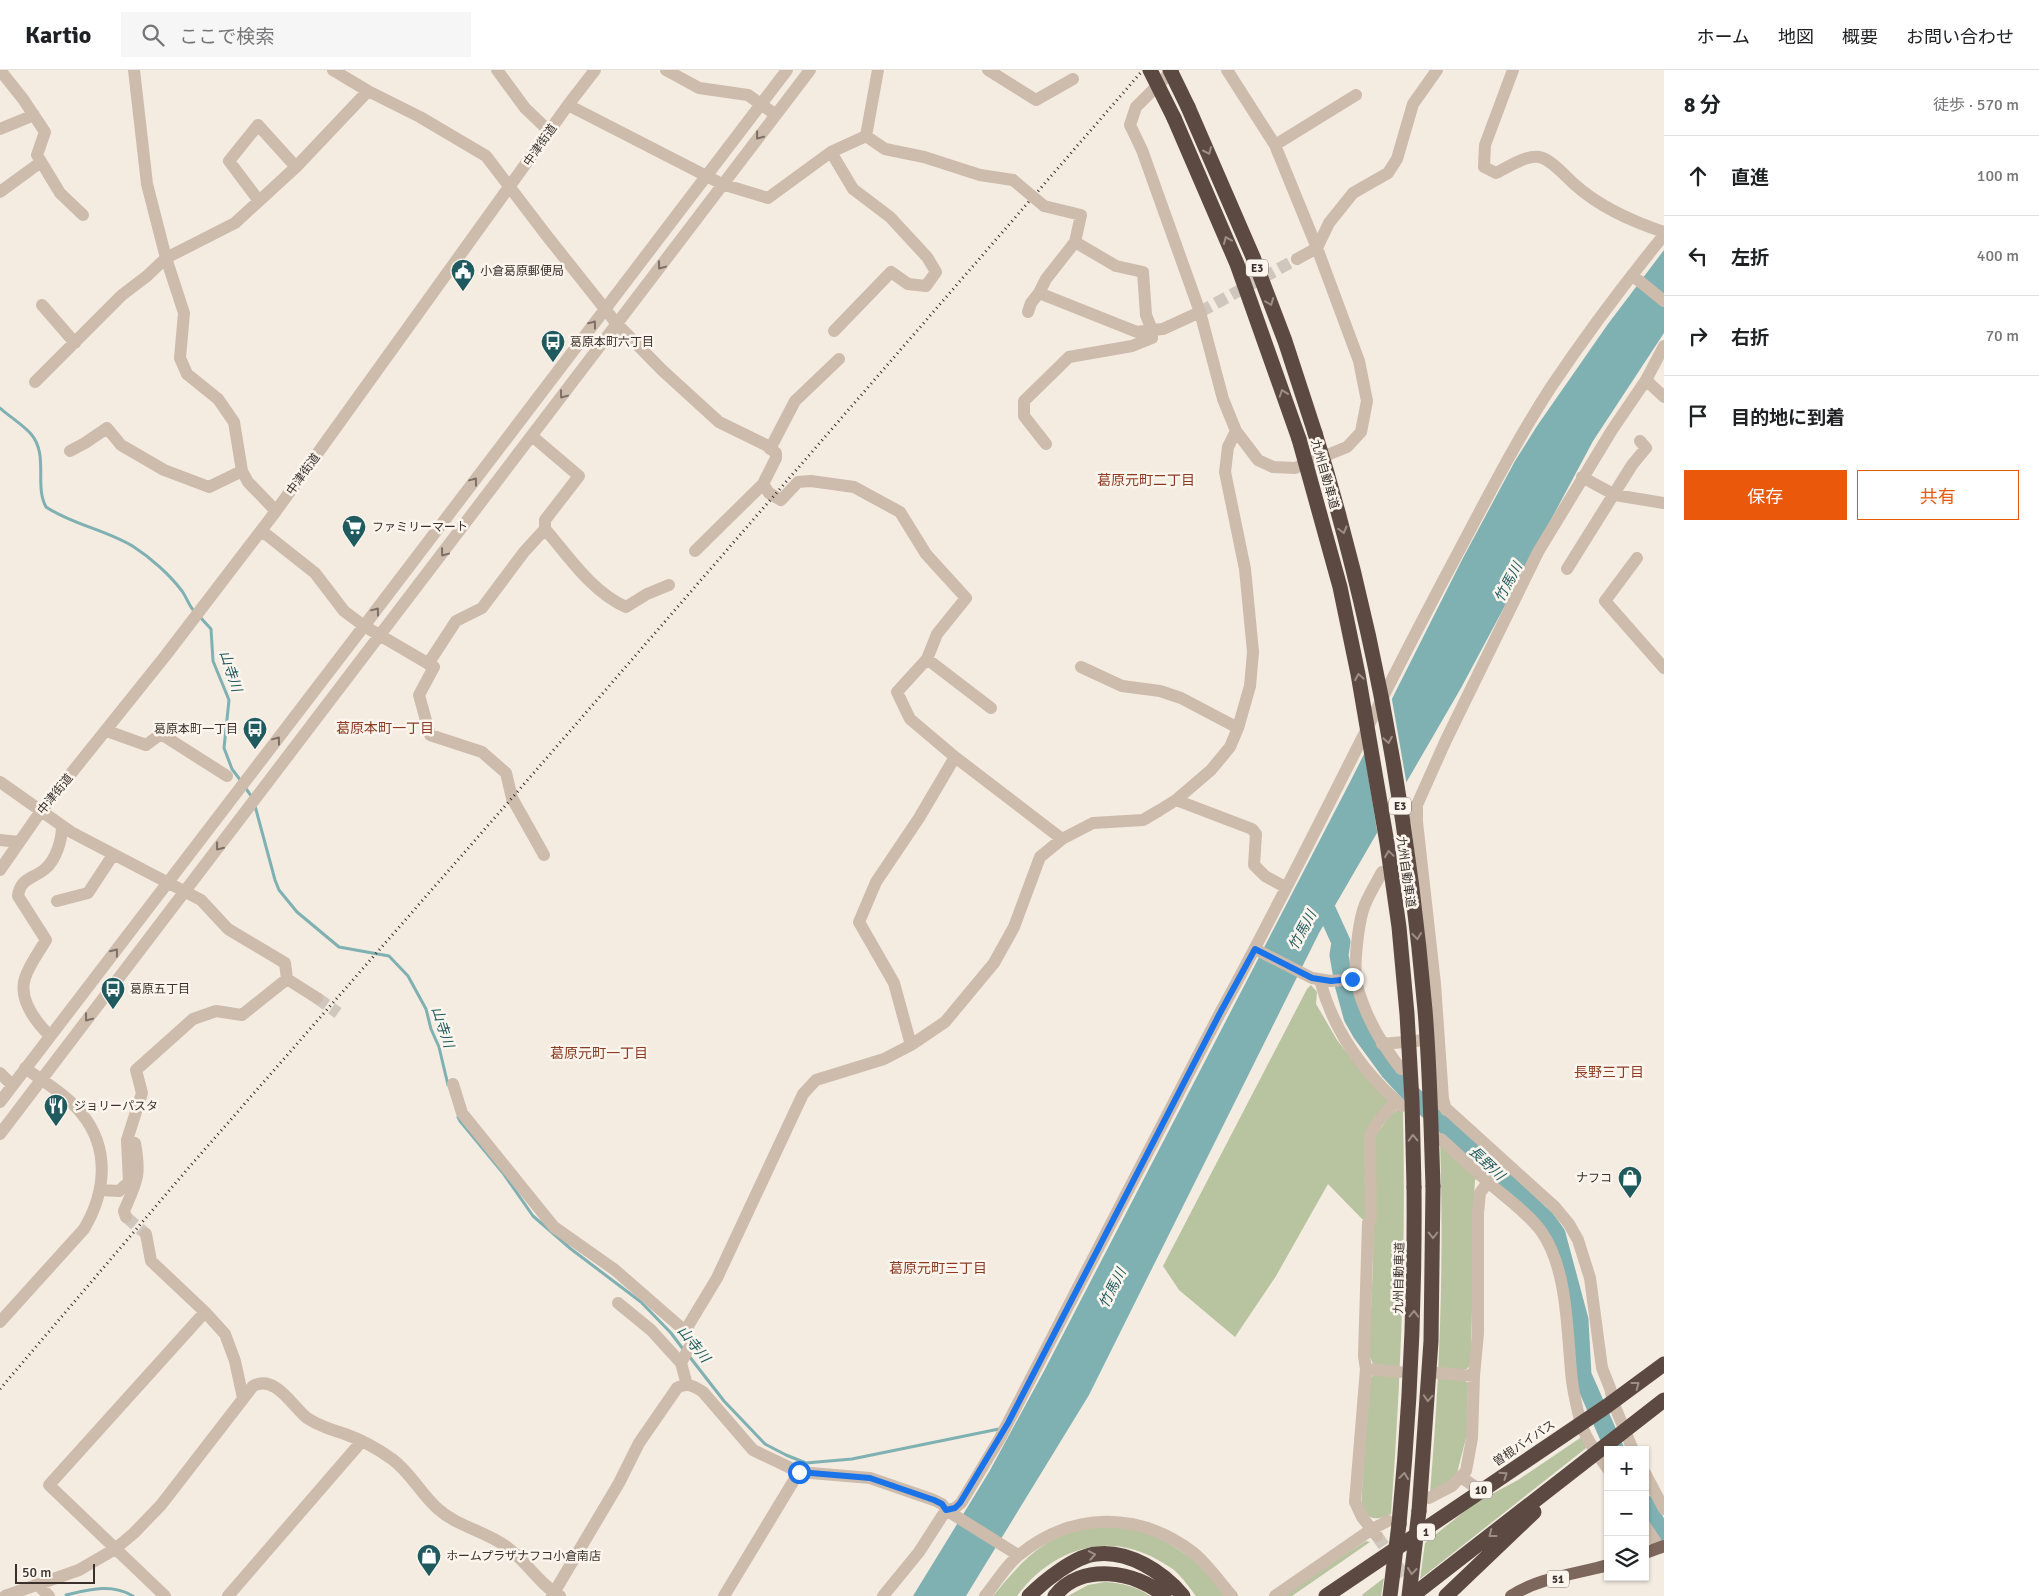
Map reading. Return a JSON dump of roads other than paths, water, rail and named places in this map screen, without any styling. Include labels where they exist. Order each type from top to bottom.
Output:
[{"type":"highway","name":"九州自動車道","points":[[1150,70],[1174,118],[1237,264],[1299,439],[1340,587],[1358,674],[1387,843],[1399,927],[1407,1014],[1412,1101],[1415,1265],[1408,1433],[1394,1522],[1390,1596]]},
{"type":"highway","name":"九州自動車道","points":[[1171,70],[1253,258],[1285,341],[1315,433],[1358,584],[1376,667],[1405,835],[1425,1011],[1433,1186],[1431,1341],[1411,1596]]},
{"type":"highway","name":"曽根バイパス","points":[[1326,1596],[1610,1404],[1664,1364]]},
{"type":"highway","points":[[1411,1596],[1664,1400]]},
{"type":"highway","points":[[1446,1596],[1598,1452]]},
{"type":"highway","name":"1","points":[[1343,1596],[1481,1491]]},
{"type":"highway","points":[[1029,1596],[1068,1565],[1084,1557],[1096,1554],[1124,1556],[1153,1570],[1168,1580],[1183,1596]]},
{"type":"highway","points":[[1318,1596],[1377,1560]]},
{"type":"highway","points":[[1055,1596],[1059,1591],[1080,1578],[1102,1574],[1128,1576],[1145,1582],[1164,1596]]},
{"type":"highway","points":[[1038,1596],[1050,1578]]},
{"type":"main road","points":[[1649,1551],[1662,1547]]},
{"type":"main road","name":"51","points":[[1511,1596],[1519,1591],[1542,1583],[1604,1566]]},
{"type":"street","points":[[0,70],[45,132],[37,155],[41,162],[60,193],[83,214]]},
{"type":"street","points":[[134,70],[147,184],[166,258],[184,313],[180,358],[187,374],[218,399],[234,422],[242,470],[248,482],[276,511]]},
{"type":"street","points":[[333,70],[368,91],[420,117],[486,156],[617,324],[662,370],[719,422],[770,448],[776,453],[776,458],[763,484],[695,551]]},
{"type":"street","points":[[497,70],[525,108],[550,132]]},
{"type":"street","name":"中津街道","points":[[0,870],[41,811],[107,731],[260,533],[595,70]]},
{"type":"street","points":[[666,70],[699,88],[748,95],[776,115]]},
{"type":"street","points":[[0,1102],[787,70]]},
{"type":"street","points":[[0,1134],[810,70]]},
{"type":"street","points":[[866,136],[878,70]]},
{"type":"street","points":[[988,70],[1036,100],[1073,79]]},
{"type":"street","points":[[1171,70],[1136,107],[1130,125],[1142,150],[1200,312],[1223,399],[1236,431],[1258,460],[1273,467],[1295,468],[1347,447],[1361,432],[1367,401],[1359,361],[1276,145],[1227,70]]},
{"type":"street","points":[[1297,259],[1317,248],[1329,223],[1353,193],[1388,173],[1397,160],[1413,104],[1437,70]]},
{"type":"street","points":[[883,1596],[960,1503],[1000,1438],[1162,1124],[1257,950],[1285,887],[1423,617],[1516,444],[1552,387],[1664,233],[1632,222],[1584,194],[1549,162],[1540,157],[1530,158],[1496,173],[1484,167],[1485,145],[1513,70]]},
{"type":"street","points":[[35,382],[122,295],[147,276],[166,258],[235,223],[296,167],[368,91]]},
{"type":"street","points":[[1276,145],[1356,95]]},
{"type":"street","points":[[568,105],[722,184],[768,198],[831,152],[866,136]]},
{"type":"street","points":[[0,129],[34,115]]},
{"type":"street","points":[[259,201],[229,160],[258,125],[296,167]]},
{"type":"street","points":[[866,136],[885,149],[924,157],[980,175],[1012,180],[1044,206],[1081,215],[1075,242],[1046,279],[1040,293],[1031,303],[1028,312]]},
{"type":"street","points":[[831,152],[854,190],[890,217],[927,257],[936,272],[926,286],[908,284],[891,272],[834,331]]},
{"type":"street","points":[[0,192],[41,162]]},
{"type":"street","points":[[1046,444],[1024,416],[1024,401],[1069,357],[1132,346],[1152,338],[1152,330],[1146,314],[1142,272],[1116,266],[1075,242]]},
{"type":"street","points":[[1632,275],[1664,301]]},
{"type":"street","points":[[1040,293],[1137,332],[1162,330],[1200,312]]},
{"type":"street","points":[[42,305],[75,343]]},
{"type":"street","points":[[1631,1446],[1622,1433],[1610,1404],[1610,1388],[1602,1368],[1590,1278],[1578,1240],[1569,1224],[1555,1207],[1443,1107],[1435,984],[1417,822],[1414,810],[1538,552],[1582,477],[1646,380],[1664,346]]},
{"type":"street","points":[[770,448],[795,401],[839,359]]},
{"type":"street","points":[[1646,380],[1664,397]]},
{"type":"street","points":[[70,451],[107,428],[121,445],[129,450],[164,470],[209,487],[242,470]]},
{"type":"street","points":[[685,1331],[717,1278],[803,1094],[816,1080],[884,1059],[911,1046],[945,1022],[994,963],[1014,927],[1040,857],[1062,839],[1093,823],[1143,820],[1176,800],[1210,770],[1230,747],[1238,728],[1250,686],[1253,652],[1245,569],[1225,472],[1228,447],[1236,431]]},
{"type":"street","points":[[532,436],[579,476],[545,520],[545,529],[586,577],[613,601],[626,607],[647,594],[669,585]]},
{"type":"street","points":[[1567,569],[1632,465],[1646,448],[1640,441]]},
{"type":"street","points":[[1582,477],[1615,494],[1664,503]]},
{"type":"street","points":[[763,484],[769,493],[781,500],[798,482],[811,481],[854,487],[900,512],[926,554],[966,598],[937,634],[927,659],[897,692],[910,719],[955,757],[1062,839]]},
{"type":"street","points":[[428,664],[456,621],[482,608],[524,552],[545,529]]},
{"type":"street","points":[[260,533],[267,535],[314,573],[344,612],[364,626],[434,667],[419,695],[430,735],[482,752],[506,773],[512,798],[544,855]]},
{"type":"street","points":[[1637,558],[1605,601],[1664,668]]},
{"type":"street","points":[[927,659],[990,708]]},
{"type":"street","points":[[1081,667],[1122,686],[1160,691],[1181,698],[1238,728]]},
{"type":"street","points":[[107,731],[146,745],[161,734],[227,776]]},
{"type":"street","points":[[911,1046],[894,983],[860,922],[876,882],[919,818],[955,757]]},
{"type":"street","points":[[0,782],[62,826],[113,855],[201,900],[228,929],[285,963],[287,979]]},
{"type":"street","points":[[1176,800],[1252,829],[1256,834],[1254,865],[1265,876],[1285,887]]},
{"type":"street","points":[[50,1036],[37,1023],[25,999],[23,988],[25,978],[46,940],[18,896],[19,887],[46,869],[56,854],[62,836],[62,826]]},
{"type":"street","points":[[0,840],[19,842]]},
{"type":"street","points":[[57,900],[88,893],[113,855]]},
{"type":"street","points":[[1382,872],[1364,908],[1359,928],[1354,979],[1369,1019],[1382,1044],[1401,1070]]},
{"type":"street","points":[[1257,950],[1305,974],[1325,980],[1354,979]]},
{"type":"street","points":[[287,979],[317,998]]},
{"type":"street","points":[[101,1190],[119,1192],[129,1182],[127,1140],[142,1093],[136,1070],[193,1019],[216,1011],[242,1015],[287,979]]},
{"type":"street","points":[[1325,980],[1327,1006],[1355,1055],[1372,1077],[1399,1104],[1377,1123],[1370,1135],[1371,1220],[1368,1223],[1364,1356],[1366,1370],[1355,1502],[1362,1517],[1375,1533]]},
{"type":"street","points":[[1382,1044],[1440,1039]]},
{"type":"street","points":[[0,1322],[84,1229],[92,1215],[101,1190],[101,1150],[93,1131],[82,1113],[62,1095],[25,1068]]},
{"type":"street","points":[[0,1073],[12,1085]]},
{"type":"street","points":[[454,1084],[462,1113],[554,1227],[615,1270],[685,1331],[691,1344],[681,1363]]},
{"type":"street","points":[[1441,1139],[1525,1214],[1541,1232],[1553,1256],[1560,1282],[1568,1332],[1571,1373],[1583,1421],[1604,1462]]},
{"type":"street","points":[[126,1217],[124,1210],[135,1186],[139,1165],[135,1143],[127,1140]]},
{"type":"street","points":[[1429,1498],[1452,1486],[1466,1471],[1472,1438],[1474,1376],[1478,1333],[1478,1213],[1480,1193],[1488,1182]]},
{"type":"street","points":[[146,1234],[151,1261],[205,1312],[225,1334],[235,1361],[243,1398]]},
{"type":"street","points":[[618,1303],[651,1330],[681,1363],[687,1385]]},
{"type":"street","points":[[165,1596],[49,1485],[205,1312]]},
{"type":"street","points":[[1366,1370],[1400,1372]]},
{"type":"street","points":[[1438,1374],[1474,1376]]},
{"type":"street","points":[[5,1596],[79,1570],[115,1550],[161,1504],[243,1398],[258,1383],[268,1384],[285,1395],[306,1417],[329,1430],[362,1441],[383,1453],[403,1468],[436,1508],[445,1516],[506,1546],[555,1595],[619,1483],[639,1443],[677,1388],[687,1385],[703,1392],[753,1450],[799,1472],[870,1478],[934,1500],[942,1504],[951,1513],[1018,1555]]},
{"type":"street","points":[[228,1596],[362,1441]]},
{"type":"street","points":[[724,1596],[799,1472]]},
{"type":"street","points":[[1461,1477],[1481,1491]]},
{"type":"street","points":[[1649,1481],[1664,1509]]},
{"type":"street","points":[[985,1596],[1018,1555],[1059,1530],[1088,1523],[1113,1521],[1134,1523],[1159,1532],[1196,1555],[1232,1596]]},
{"type":"street","points":[[1274,1596],[1394,1522]]},
{"type":"street","points":[[1649,1531],[1662,1547]]},
{"type":"street","points":[[38,1585],[49,1596]]},
{"type":"water","name":"竹馬川","points":[[1664,250],[1664,333],[1593,441],[1461,688],[1319,933],[1089,1395],[966,1596],[913,1596],[989,1472],[1044,1371],[1350,782],[1463,558],[1515,461],[1608,324]]},
{"type":"waterway","name":"山寺川","points":[[0,408],[27,430],[36,442],[39,451],[41,489],[46,507],[67,518],[124,541],[140,551],[172,579],[194,611]]},
{"type":"waterway","name":"山寺川","points":[[200,617],[211,629],[213,661],[229,700],[224,748],[232,769],[241,781]]},
{"type":"waterway","name":"山寺川","points":[[244,786],[252,797]]},
{"type":"waterway","name":"山寺川","points":[[255,806],[275,880],[279,890],[297,912],[339,947],[389,956],[408,976],[426,1009],[431,1029],[439,1047],[448,1085]]},
{"type":"waterway","name":"長野川","points":[[1320,896],[1341,942],[1339,955],[1344,984],[1353,1017],[1362,1033],[1389,1070],[1411,1094],[1500,1175],[1546,1220],[1556,1234],[1579,1320],[1582,1375],[1613,1446]]},
{"type":"waterway","name":"山寺川","points":[[458,1117],[503,1173],[533,1216],[571,1249],[641,1302],[671,1333],[683,1349]]},
{"type":"waterway","name":"山寺川","points":[[689,1356],[724,1401],[765,1444],[806,1463],[852,1459],[999,1429]]},
{"type":"waterway","name":"長野川","points":[[1649,1511],[1664,1538]]},
{"type":"waterway","points":[[66,1595],[108,1589],[125,1592],[133,1596]]},
{"type":"tunnel","points":[[1200,312],[1297,259]]},
{"type":"tunnel","points":[[317,998],[338,1013]]},
{"type":"tunnel","points":[[126,1217],[146,1234]]},
{"type":"tunnel","points":[[1377,1536],[1413,1588]]},
{"type":"railway","points":[[0,1389],[185,1172],[1143,70]]},
{"type":"place","name":"小倉葛原郵便局","points":[[463,292]]},
{"type":"place","name":"葛原本町六丁目","points":[[553,363]]},
{"type":"place","name":"ファミリーマート","points":[[354,548]]},
{"type":"place","name":"葛原本町一丁目","points":[[255,750]]},
{"type":"place","name":"葛原五丁目","points":[[113,1010]]},
{"type":"place","name":"ジョリーパスタ","points":[[56,1127]]},
{"type":"place","name":"ナフコ","points":[[1630,1199]]},
{"type":"place","name":"ホームプラザナフコ小倉南店","points":[[429,1577]]},
{"type":"district","name":"葛原元町二丁目","points":[[1146,480]]},
{"type":"district","name":"葛原本町一丁目","points":[[385,728]]},
{"type":"district","name":"葛原元町一丁目","points":[[599,1053]]},
{"type":"district","name":"長野三丁目","points":[[1609,1072]]},
{"type":"district","name":"葛原元町三丁目","points":[[938,1268]]}]
